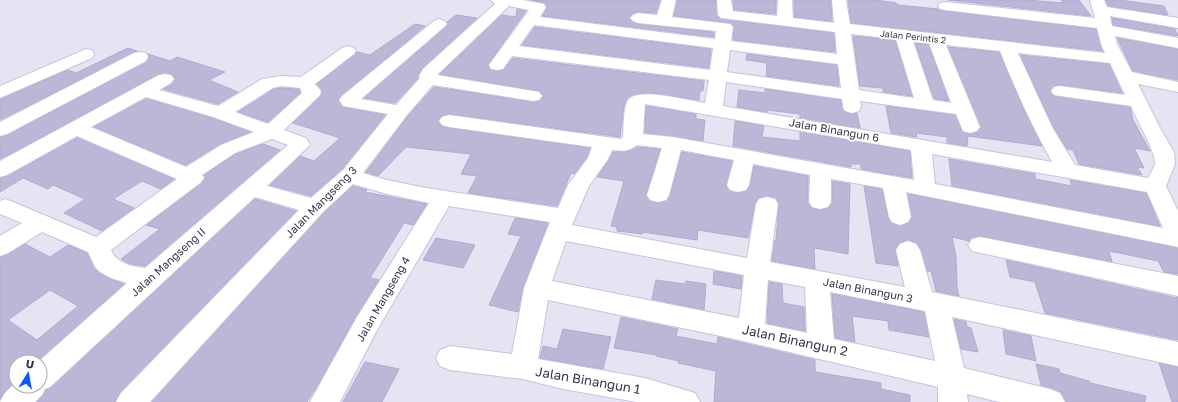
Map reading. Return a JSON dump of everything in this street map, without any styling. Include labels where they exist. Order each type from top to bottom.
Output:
[{"type":"street","points":[[663,21],[669,0]]},
{"type":"street","points":[[785,0],[785,22]]},
{"type":"street","points":[[501,1],[543,4],[562,10]]},
{"type":"street","name":"Jalan Mangseng 3","points":[[131,402],[315,207],[350,175],[400,111],[429,79],[429,73],[501,1]]},
{"type":"street","points":[[497,64],[543,4]]},
{"type":"street","points":[[945,6],[1105,28],[1178,43]]},
{"type":"street","points":[[713,109],[725,14]]},
{"type":"street","name":"Jalan Perintis 2","points":[[624,17],[663,21],[725,14],[785,22],[841,15],[903,35],[1007,47],[1105,28]]},
{"type":"street","points":[[851,101],[841,15],[1105,28],[1178,23]]},
{"type":"street","points":[[530,20],[846,60]]},
{"type":"street","points":[[400,111],[349,102],[348,100],[439,24]]},
{"type":"street","points":[[1105,28],[1150,128],[1164,152],[1165,164],[1155,186],[1178,234]]},
{"type":"street","points":[[903,35],[925,105]]},
{"type":"street","points":[[936,39],[970,127]]},
{"type":"street","points":[[1007,47],[1024,89],[1042,127],[1068,172]]},
{"type":"street","points":[[507,50],[718,76],[851,101],[925,105],[964,110]]},
{"type":"street","points":[[304,83],[348,51]]},
{"type":"street","points":[[0,93],[86,54]]},
{"type":"street","points":[[0,130],[140,58]]},
{"type":"street","points":[[0,76],[23,82]]},
{"type":"street","points":[[1126,76],[1178,87]]},
{"type":"street","points":[[429,79],[533,96]]},
{"type":"street","points":[[188,175],[232,147],[271,132],[311,95],[312,91],[304,83],[281,81],[268,83],[220,113]]},
{"type":"street","points":[[0,170],[76,128],[148,84],[271,132]]},
{"type":"street","points":[[1060,91],[1138,102]]},
{"type":"street","name":"Jalan Binangun 6","points":[[633,138],[636,102],[640,99],[713,109],[1155,186]]},
{"type":"street","points":[[449,121],[604,143],[625,145],[633,138],[673,143],[925,189],[1178,239]]},
{"type":"street","points":[[76,128],[193,178],[98,247]]},
{"type":"street","name":"Jalan Mangseng II","points":[[48,371],[300,145],[299,142],[271,132]]},
{"type":"street","name":"Jalan Binangun 1","points":[[604,143],[598,159],[579,185],[561,224],[537,288],[523,367],[541,373],[654,392],[685,402]]},
{"type":"street","points":[[658,195],[673,143]]},
{"type":"street","points":[[921,145],[925,189]]},
{"type":"street","points":[[738,184],[745,156]]},
{"type":"street","points":[[820,202],[821,170]]},
{"type":"street","name":"Jalan Binangun 3","points":[[350,175],[363,181],[381,186],[443,198],[757,268],[1178,354]]},
{"type":"street","points":[[893,183],[900,217]]},
{"type":"street","points":[[251,188],[315,207]]},
{"type":"street","name":"Jalan Mangseng 4","points":[[326,402],[366,325],[443,198]]},
{"type":"street","points":[[751,331],[757,268],[767,204]]},
{"type":"street","points":[[5,207],[98,247],[105,263],[135,277],[150,278]]},
{"type":"street","points":[[0,247],[41,222]]},
{"type":"street","points":[[980,245],[1178,286]]},
{"type":"street","points":[[908,250],[928,302],[953,389]]},
{"type":"street","points":[[817,280],[821,346]]},
{"type":"street","name":"Jalan Binangun 2","points":[[537,288],[821,346],[953,389],[1050,402]]},
{"type":"street","points":[[450,358],[523,367]]},
{"type":"street","points":[[15,402],[24,394]]},
{"type":"building","points":[[531,0],[660,0],[656,13],[637,12],[632,14],[629,19],[638,24],[714,32],[714,37],[542,16],[547,8],[545,3]]},
{"type":"building","points":[[677,0],[716,0],[716,15],[721,19],[834,33],[835,52],[733,40],[734,27],[730,23],[674,16]]},
{"type":"building","points":[[733,0],[776,0],[776,14],[734,10]]},
{"type":"building","points":[[794,0],[831,0],[832,21],[794,17]]},
{"type":"building","points":[[848,0],[876,0],[896,3],[897,5],[1096,29],[1103,51],[851,23]]},
{"type":"building","points":[[948,0],[1026,0],[1064,3],[1061,0],[1079,0],[1091,16]]},
{"type":"building","points":[[1106,0],[1120,0],[1164,6],[1168,15],[1108,6]]},
{"type":"building","points":[[517,9],[526,11],[488,64],[491,70],[503,70],[513,58],[704,81],[703,91],[700,91],[699,100],[650,93],[631,96],[626,101],[624,106],[620,137],[449,114],[442,116],[438,120],[441,126],[449,128],[590,148],[587,157],[574,174],[571,173],[557,206],[468,193],[477,176],[461,174],[471,154],[406,147],[378,176],[366,172],[408,116],[434,87],[533,102],[540,101],[544,96],[539,91],[440,74],[502,15],[516,17]]},
{"type":"building","points":[[456,15],[477,18],[422,68],[418,78],[395,103],[364,98],[445,28],[448,24],[447,22]]},
{"type":"building","points":[[1112,18],[1175,29],[1178,36],[1113,25]]},
{"type":"building","points":[[415,24],[425,26],[338,99],[343,107],[385,115],[342,169],[311,196],[270,185],[300,156],[314,161],[340,138],[293,123],[321,96],[322,90],[317,84],[357,52],[370,55]]},
{"type":"building","points":[[535,27],[711,49],[709,68],[522,45]]},
{"type":"building","points":[[853,36],[895,40],[912,96],[883,92],[883,88],[860,86]]},
{"type":"building","points":[[1117,38],[1178,49],[1178,80],[1133,71]]},
{"type":"building","points":[[915,43],[928,44],[949,101],[934,99]]},
{"type":"building","points":[[948,47],[999,52],[1023,108],[1042,146],[968,136],[967,146],[947,143],[947,137],[916,133],[917,137],[891,133],[886,106],[955,115],[962,132],[970,134],[977,132],[981,128]]},
{"type":"building","points":[[128,48],[137,51],[0,119],[0,99],[68,70],[76,73]]},
{"type":"building","points":[[148,54],[170,61],[177,57],[225,72],[209,80],[238,92],[218,104],[163,89],[172,84],[176,79],[171,74],[159,74],[0,159],[0,137],[8,135],[147,62],[149,58]]},
{"type":"building","points":[[747,54],[837,65],[839,86],[766,76],[767,63],[746,60]]},
{"type":"building","points":[[1020,55],[1109,64],[1122,93],[1060,85],[1054,86],[1050,91],[1054,96],[1130,107],[1133,120],[1150,151],[1134,148],[1144,168],[1137,167],[1142,175],[1079,164],[1073,150],[1067,149],[1053,126]]},
{"type":"building","points":[[274,89],[299,89],[300,93],[268,122],[238,112]]},
{"type":"building","points":[[765,89],[841,100],[842,108],[845,112],[852,114],[857,113],[860,128],[800,118],[800,114],[767,110],[767,112],[737,107],[739,90],[765,93]]},
{"type":"building","points":[[146,99],[213,118],[250,132],[220,144],[186,165],[94,127]]},
{"type":"building","points":[[646,106],[696,114],[696,119],[705,120],[703,141],[645,133]]},
{"type":"building","points":[[735,121],[764,126],[762,137],[800,141],[800,132],[910,151],[912,178],[861,169],[861,164],[851,164],[851,167],[733,146]]},
{"type":"building","points":[[77,138],[174,179],[161,189],[142,181],[113,199],[134,208],[102,231],[64,213],[85,199],[53,185],[48,189],[23,178],[0,192],[0,178],[8,176]]},
{"type":"building","points":[[263,144],[280,150],[145,266],[130,264],[121,259],[160,229],[146,225],[201,184],[206,178],[204,175],[236,154]]},
{"type":"building","points":[[637,147],[660,149],[646,195],[650,201],[658,203],[666,201],[670,196],[682,152],[732,161],[726,186],[730,191],[738,193],[746,191],[750,186],[754,166],[808,176],[808,203],[812,208],[820,210],[828,208],[832,203],[832,181],[850,184],[848,254],[814,248],[815,269],[772,261],[776,240],[779,204],[775,198],[767,196],[759,198],[755,203],[748,238],[698,230],[697,240],[642,232],[642,234],[617,231],[617,227],[611,226],[624,181],[597,177],[613,152],[628,151]]},
{"type":"building","points":[[949,159],[1035,174],[1035,179],[1072,186],[1070,180],[1146,193],[1160,226],[952,186]]},
{"type":"building","points":[[353,186],[367,190],[365,192],[427,204],[413,225],[404,223],[370,278],[379,280],[356,316],[307,402],[152,402],[324,213]]},
{"type":"building","points":[[864,186],[882,189],[888,218],[891,223],[899,226],[909,223],[912,218],[908,194],[1178,248],[1178,274],[1164,272],[1158,261],[1109,251],[1112,262],[980,236],[972,238],[969,241],[952,237],[956,256],[957,287],[959,296],[936,291],[931,271],[927,271],[921,250],[917,243],[907,240],[899,243],[895,250],[898,266],[876,263]]},
{"type":"building","points":[[255,199],[296,211],[120,392],[115,402],[37,402],[43,394],[48,394],[48,389]]},
{"type":"building","points":[[515,218],[548,223],[523,287],[518,312],[489,305],[521,236],[508,234]]},
{"type":"building","points":[[436,238],[475,245],[463,268],[423,260]]},
{"type":"building","points":[[25,244],[50,257],[68,245],[87,253],[94,268],[99,273],[124,284],[46,354],[8,354],[8,388],[0,399],[0,257],[9,254]],"holes":[[[50,290],[78,306],[37,340],[8,320]]]},
{"type":"building","points":[[1006,260],[1178,297],[1178,340],[1045,313],[1035,282],[1010,277]]},
{"type":"building","points":[[714,271],[742,276],[741,289],[713,284]]},
{"type":"building","points":[[656,280],[685,284],[686,281],[706,284],[704,310],[652,299]]},
{"type":"building","points":[[769,282],[782,284],[783,303],[804,307],[805,331],[767,323]]},
{"type":"building","points":[[832,294],[924,312],[929,337],[889,330],[888,321],[852,316],[855,342],[835,338]]},
{"type":"building","points":[[621,317],[678,329],[676,336],[717,344],[718,337],[815,360],[815,372],[881,383],[881,389],[910,395],[910,402],[714,402],[716,371],[678,363],[679,361],[656,355],[614,348]]},
{"type":"building","points":[[954,319],[966,322],[967,327],[971,328],[978,352],[961,349]]},
{"type":"building","points":[[563,329],[611,337],[603,369],[540,358],[543,346],[557,349]]},
{"type":"building","points":[[1003,330],[1031,336],[1036,361],[1006,354]]},
{"type":"building","points":[[365,362],[399,369],[382,402],[343,402]]},
{"type":"building","points":[[1159,363],[1178,367],[1178,402],[1172,402]]},
{"type":"building","points":[[1036,364],[1059,369],[1060,373],[1089,381],[1090,383],[1146,396],[1145,402],[1066,402],[1061,392],[1041,385]]}]
